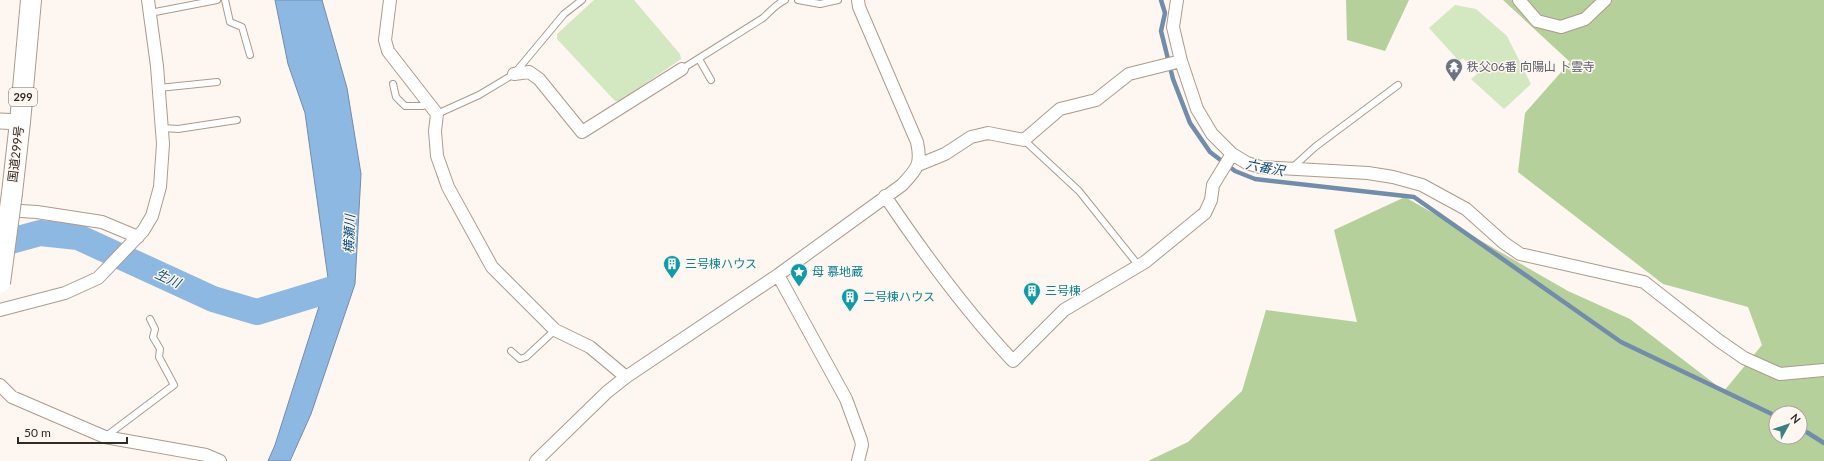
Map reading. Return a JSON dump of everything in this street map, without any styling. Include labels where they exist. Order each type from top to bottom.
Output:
[{"type":"highway","name":"国道299号","points":[[0,283],[20,122],[31,0]]},
{"type":"street","points":[[0,310],[65,293],[98,278],[138,237],[152,216],[160,187],[163,128],[160,88],[148,0]]},
{"type":"street","points":[[390,0],[385,40],[388,51],[437,114],[435,131],[437,156],[448,187],[492,267],[555,330],[590,347],[626,377]]},
{"type":"street","points":[[858,0],[862,14],[917,142],[920,153],[918,165]]},
{"type":"street","points":[[1177,0],[1173,27],[1178,62],[1197,109],[1212,134],[1232,154],[1247,163],[1260,167],[1368,173],[1393,177],[1422,185],[1466,209],[1504,243],[1520,254],[1644,282],[1718,340],[1744,358],[1780,374],[1824,370]]},
{"type":"street","points":[[1520,0],[1538,21],[1561,27],[1585,19],[1605,0]]},
{"type":"street","points":[[536,461],[607,392],[626,377],[778,275],[902,185],[918,165],[945,154],[971,137],[982,134],[988,133],[1024,140],[1060,110],[1096,100],[1129,74],[1178,62]]},
{"type":"street","points":[[514,74],[529,72],[539,79],[582,132],[682,69]]},
{"type":"street","points":[[0,120],[20,122]]},
{"type":"street","points":[[885,196],[916,241],[980,327],[1012,361],[1064,310],[1138,266],[1205,213],[1211,200],[1213,185],[1232,154]]},
{"type":"street","points":[[0,209],[37,212],[102,222],[138,237]]},
{"type":"street","points":[[778,275],[846,399],[862,445],[858,461]]},
{"type":"street","points":[[0,385],[12,397],[105,437],[206,455],[220,461]]},
{"type":"lane","points":[[150,13],[217,0]]},
{"type":"lane","points":[[225,0],[230,22],[242,27],[245,32],[250,55]]},
{"type":"lane","points":[[682,69],[699,60],[763,18],[773,10],[778,3],[785,0]]},
{"type":"lane","points":[[798,0],[820,4],[838,0]]},
{"type":"lane","points":[[437,114],[479,95],[514,74],[564,14],[579,1]]},
{"type":"lane","points":[[699,60],[711,80]]},
{"type":"lane","points":[[160,88],[217,82]]},
{"type":"lane","points":[[393,84],[396,97],[405,106],[423,106],[429,104]]},
{"type":"lane","points":[[1292,168],[1315,147],[1398,85]]},
{"type":"lane","points":[[163,128],[178,129],[237,120]]},
{"type":"lane","points":[[1024,140],[1080,191],[1138,266]]},
{"type":"lane","points":[[105,437],[174,385],[159,357],[160,349],[153,337],[155,329],[150,319]]},
{"type":"lane","points":[[511,351],[517,358],[520,359],[526,357],[555,330]]},
{"type":"green space","points":[[594,0],[634,0],[680,54],[681,59],[620,101],[615,101],[557,39],[557,34]]},
{"type":"green space","points":[[1346,0],[1409,0],[1385,51],[1347,40]]},
{"type":"green space","points":[[1503,0],[1824,0],[1824,461],[1148,461],[1188,442],[1242,391],[1266,310],[1357,322],[1334,230],[1405,197],[1568,291],[1630,319],[1724,391],[1762,345],[1748,307],[1663,284],[1518,172],[1525,113],[1570,62]]},
{"type":"green space","points":[[1455,5],[1476,9],[1507,36],[1531,84],[1504,109],[1471,79],[1477,74],[1463,58],[1459,61],[1429,28]]},
{"type":"water","name":"横瀬川","points":[[275,0],[322,0],[347,88],[361,174],[355,284],[311,414],[290,461],[268,461],[275,445],[328,278],[305,113],[288,64]]},
{"type":"waterway","name":"六番沢","points":[[1161,0],[1165,13],[1161,31],[1173,79],[1190,123],[1210,152],[1235,171],[1255,179],[1414,197],[1621,342],[1768,412]]},
{"type":"waterway","name":"生川","points":[[0,244],[40,233],[78,237],[213,299],[257,312],[336,288]]},
{"type":"waterway","points":[[1808,433],[1824,443]]},
{"type":"place","name":"秩父06番 向陽山 卜雲寺","points":[[1454,82]]},
{"type":"place","name":"三号棟ハウス","points":[[672,279]]},
{"type":"place","name":"母 慕地蔵","points":[[799,287]]},
{"type":"place","name":"三号棟","points":[[1032,306]]},
{"type":"place","name":"二号棟ハウス","points":[[850,312]]}]
